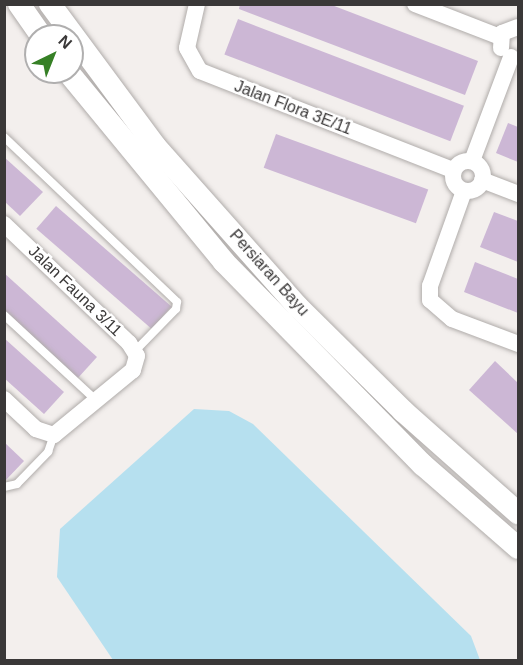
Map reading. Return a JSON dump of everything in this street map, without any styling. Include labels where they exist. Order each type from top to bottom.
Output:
[{"type":"main road","points":[[19,4],[33,24]]},
{"type":"main road","name":"Persiaran Bayu","points":[[50,4],[155,146],[298,307],[404,411],[519,513]]},
{"type":"main road","name":"Persiaran Bayu","points":[[78,84],[224,262],[423,465],[519,548]]},
{"type":"street","name":"Jalan Flora 3E/11","points":[[197,4],[188,48],[200,71],[453,170]]},
{"type":"street","points":[[415,4],[500,37]]},
{"type":"street","points":[[500,37],[509,27],[519,27]]},
{"type":"street","points":[[472,161],[515,57],[503,51],[500,37]]},
{"type":"street","points":[[472,161],[482,171],[482,180],[473,190],[464,190],[453,180],[453,170],[459,163],[472,161]]},
{"type":"street","points":[[482,180],[519,194]]},
{"type":"street","points":[[464,190],[430,286],[430,300],[452,319],[519,344]]},
{"type":"street","name":"Jalan Fauna 3/11","points":[[4,224],[136,357]]},
{"type":"street","points":[[4,399],[36,429],[54,435],[98,402],[136,357]]},
{"type":"lane","points":[[4,137],[177,302],[176,309],[136,357]]},
{"type":"lane","points":[[4,315],[98,402]]},
{"type":"lane","points":[[4,488],[17,484],[48,452],[54,435]]},
{"type":"water","points":[[194,409],[229,411],[253,424],[471,636],[480,660],[113,660],[57,577],[60,529]]},
{"type":"building","points":[[240,4],[329,4],[478,61],[465,95],[239,9]]},
{"type":"building","points":[[238,19],[464,106],[450,141],[224,54]]},
{"type":"building","points":[[508,123],[518,127],[518,162],[496,153]]},
{"type":"building","points":[[276,134],[428,189],[416,223],[264,168]]},
{"type":"building","points":[[4,157],[43,192],[20,216],[4,201]]},
{"type":"building","points":[[56,206],[171,306],[152,329],[36,229]]},
{"type":"building","points":[[494,212],[518,221],[518,262],[480,247]]},
{"type":"building","points":[[475,262],[518,279],[518,313],[464,292]]},
{"type":"building","points":[[4,273],[97,357],[77,379],[4,313]]},
{"type":"building","points":[[4,338],[64,392],[44,414],[4,378]]},
{"type":"building","points":[[495,361],[518,383],[518,434],[469,390]]},
{"type":"building","points":[[4,442],[24,461],[4,482]]}]
